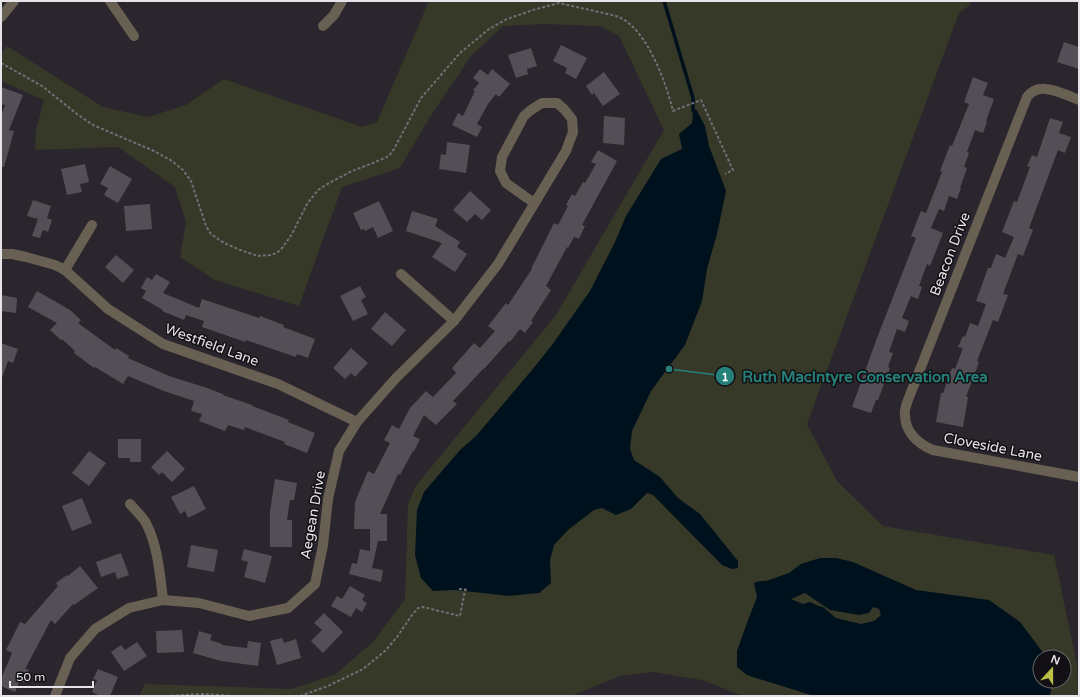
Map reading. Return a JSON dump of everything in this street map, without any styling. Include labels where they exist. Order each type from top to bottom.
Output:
[{"type":"street","points":[[1,17],[14,1]]},
{"type":"street","points":[[110,1],[134,36]]},
{"type":"street","points":[[323,26],[334,15],[342,1]]},
{"type":"street","name":"Beacon Drive","points":[[909,431],[905,415],[908,400],[1023,104],[1032,91],[1040,88],[1079,100]]},
{"type":"street","name":"Aegean Drive","points":[[56,696],[70,658],[94,629],[129,608],[163,600],[199,603],[250,616],[288,608],[315,584],[323,545],[328,499],[339,451],[357,422],[396,378],[454,321],[498,264],[566,151],[572,132],[572,119],[564,109],[556,103],[542,103],[524,116],[502,157],[500,171],[506,183],[534,203]]},
{"type":"street","points":[[65,270],[92,225]]},
{"type":"street","name":"Westfield Lane","points":[[1,254],[12,254],[32,258],[65,270],[108,308],[163,344],[278,384],[357,422]]},
{"type":"street","points":[[401,274],[454,321]]},
{"type":"street","name":"Cloveside Lane","points":[[909,431],[916,440],[933,450],[1079,477]]},
{"type":"street","points":[[130,504],[145,522],[151,536],[157,557],[163,600]]},
{"type":"path","points":[[1,63],[42,86],[93,125],[154,151],[184,170],[191,180],[206,226],[211,234],[224,243],[258,256],[277,253],[283,247],[292,234],[307,204],[318,190],[352,171],[389,156],[421,98],[460,53],[490,29],[507,19],[559,2],[612,15],[621,18],[629,24],[644,40],[653,55],[669,94],[673,111],[701,100],[734,170],[724,174]]},
{"type":"path","points":[[459,588],[464,591],[469,590]]},
{"type":"path","points":[[300,696],[328,686],[363,670],[385,651],[418,608],[423,607],[460,616],[464,591]]},
{"type":"path","points":[[166,696],[202,694],[234,696]]},
{"type":"green space","points":[[429,1],[970,1],[971,4],[959,13],[807,424],[837,481],[883,526],[1054,555],[1077,664],[1078,696],[743,696],[702,680],[652,672],[620,676],[571,696],[139,696],[145,684],[292,689],[336,674],[374,641],[405,599],[408,505],[415,487],[556,315],[664,130],[619,36],[600,26],[544,24],[503,26],[471,56],[428,120],[400,168],[342,187],[299,306],[215,280],[180,257],[186,222],[175,187],[118,147],[35,150],[36,130],[44,100],[1,81],[1,53],[7,46],[103,107],[148,117],[186,105],[224,79],[362,127],[377,122]]},
{"type":"water","points":[[696,109],[705,126],[709,146],[726,191],[717,234],[707,269],[702,301],[685,345],[651,391],[632,431],[630,449],[634,460],[660,477],[678,498],[700,514],[738,561],[738,568],[732,569],[722,565],[653,495],[647,493],[631,509],[616,515],[602,508],[594,510],[568,530],[554,545],[550,560],[551,583],[539,593],[509,596],[455,590],[433,591],[421,578],[415,555],[417,510],[424,492],[460,450],[476,436],[552,345],[590,291],[615,242],[626,216],[661,159],[682,149],[679,134],[692,123],[693,111]]},
{"type":"water","points":[[820,558],[836,558],[853,562],[916,590],[989,600],[1020,622],[1040,649],[1032,649],[1032,689],[1051,689],[1050,696],[814,696],[747,675],[737,667],[737,651],[757,597],[754,583],[766,581],[789,573],[801,564]],"holes":[[[805,593],[830,610],[859,615],[869,613],[873,607],[879,609],[881,615],[874,621],[861,624],[836,618],[823,607],[810,602],[803,604],[791,599]]]},
{"type":"building","points":[[1064,42],[1079,47],[1079,69],[1057,62]]},
{"type":"building","points":[[561,45],[587,58],[576,79],[565,73],[567,68],[553,61]]},
{"type":"building","points":[[531,48],[537,66],[527,69],[528,74],[516,78],[508,55]]},
{"type":"building","points":[[480,69],[488,75],[492,69],[510,84],[499,97],[496,94],[488,104],[477,124],[482,127],[477,137],[452,125],[458,113],[463,116],[475,91],[473,90],[479,83],[473,78]]},
{"type":"building","points":[[604,72],[620,94],[603,106],[594,93],[592,95],[586,86]]},
{"type":"building","points":[[973,77],[988,83],[983,95],[994,99],[983,133],[975,130],[967,152],[969,153],[964,167],[967,168],[957,199],[949,196],[944,211],[939,209],[931,228],[943,233],[930,266],[927,264],[919,286],[922,287],[918,299],[911,296],[902,318],[909,321],[905,332],[897,329],[889,352],[893,353],[888,367],[890,368],[878,400],[876,400],[871,413],[852,407],[916,238],[911,236],[921,211],[926,213],[942,172],[940,171],[950,145],[952,146],[969,104],[964,102]]},
{"type":"building","points":[[1,87],[23,95],[9,130],[14,131],[4,167],[1,167],[1,115],[5,105],[1,104]]},
{"type":"building","points":[[604,116],[625,118],[624,145],[603,143]]},
{"type":"building","points":[[1050,118],[1063,122],[1059,133],[1071,137],[1065,153],[1058,150],[1029,228],[1033,230],[1023,256],[1018,254],[1003,294],[1008,295],[998,322],[993,320],[977,361],[979,362],[966,397],[968,397],[963,427],[936,422],[941,393],[943,393],[952,368],[955,369],[963,348],[958,347],[963,336],[965,337],[970,323],[978,326],[986,304],[976,301],[988,268],[991,268],[996,254],[1005,258],[1014,237],[1002,232],[1014,201],[1017,202],[1030,167],[1027,166],[1032,155],[1037,157]]},
{"type":"building","points":[[447,142],[470,145],[466,173],[439,169],[441,154],[446,155]]},
{"type":"building","points":[[598,150],[617,161],[582,225],[585,226],[579,239],[574,237],[546,286],[551,290],[531,321],[533,322],[525,333],[520,329],[510,342],[509,341],[453,401],[457,404],[436,425],[424,415],[413,436],[420,439],[400,475],[398,474],[380,514],[387,514],[387,541],[378,541],[372,568],[383,570],[381,582],[349,574],[352,563],[357,564],[360,549],[370,551],[370,529],[354,529],[355,502],[368,471],[374,474],[390,443],[384,440],[392,425],[399,429],[410,408],[426,391],[433,397],[456,373],[452,368],[474,343],[480,348],[495,331],[488,326],[506,303],[508,305],[532,269],[554,223],[558,225],[568,206],[566,205],[572,194],[575,196],[583,182],[585,183],[596,164],[591,162]]},
{"type":"building","points":[[85,164],[89,182],[80,184],[82,192],[67,195],[61,169]]},
{"type":"building","points":[[110,166],[132,179],[118,203],[104,195],[108,188],[100,184]]},
{"type":"building","points":[[470,191],[491,210],[482,220],[475,214],[467,222],[453,210]]},
{"type":"building","points":[[33,200],[51,206],[47,218],[52,220],[48,232],[43,230],[40,238],[32,236],[38,219],[27,216]]},
{"type":"building","points":[[379,201],[393,231],[378,238],[373,227],[365,231],[364,229],[361,230],[353,213]]},
{"type":"building","points":[[150,204],[152,229],[126,231],[124,206]]},
{"type":"building","points":[[412,211],[438,219],[435,226],[460,242],[457,247],[467,254],[455,272],[432,257],[442,243],[406,231]]},
{"type":"building","points":[[116,255],[134,270],[123,283],[105,267]]},
{"type":"building","points":[[156,274],[170,282],[163,293],[199,308],[202,299],[259,318],[260,316],[284,325],[283,327],[315,339],[308,358],[297,354],[296,357],[246,340],[245,342],[202,327],[204,321],[186,315],[184,320],[162,311],[163,310],[142,298],[146,291],[141,288],[147,277],[152,280]]},
{"type":"building","points":[[360,286],[366,297],[361,300],[368,314],[353,321],[340,296]]},
{"type":"building","points":[[37,291],[70,310],[81,320],[78,323],[115,350],[116,348],[129,356],[128,358],[169,376],[252,405],[289,420],[288,422],[315,433],[307,453],[284,444],[285,442],[245,427],[244,430],[228,425],[225,431],[199,421],[202,414],[191,411],[194,401],[164,391],[128,376],[123,384],[95,367],[94,368],[74,353],[75,351],[50,330],[57,323],[28,307]]},
{"type":"building","points":[[1,295],[17,298],[16,313],[1,311]]},
{"type":"building","points":[[385,312],[406,330],[392,346],[371,329]]},
{"type":"building","points":[[1,343],[18,349],[13,363],[8,361],[2,378],[1,378]]},
{"type":"building","points":[[351,348],[368,363],[355,377],[351,373],[345,379],[333,368]]},
{"type":"building","points":[[118,439],[141,439],[141,462],[130,462],[130,458],[118,458]]},
{"type":"building","points":[[89,451],[106,463],[89,486],[72,473]]},
{"type":"building","points":[[167,451],[185,469],[172,482],[162,472],[159,475],[151,467]]},
{"type":"building","points":[[275,479],[297,483],[294,500],[290,500],[287,520],[292,520],[292,547],[270,547],[270,511]]},
{"type":"building","points":[[194,486],[206,509],[188,518],[185,511],[180,514],[171,497]]},
{"type":"building","points":[[82,498],[92,523],[72,531],[62,506]]},
{"type":"building","points":[[191,545],[218,550],[214,572],[187,567]]},
{"type":"building","points":[[244,549],[272,556],[265,583],[244,577],[248,562],[241,560]]},
{"type":"building","points":[[121,553],[129,575],[117,579],[115,572],[101,577],[96,562]]},
{"type":"building","points":[[80,566],[98,588],[74,605],[73,604],[55,624],[51,620],[25,669],[29,670],[24,683],[20,680],[15,692],[1,686],[1,679],[12,653],[6,650],[20,622],[25,624],[58,586],[56,583],[67,575],[68,576]]},
{"type":"building","points":[[350,586],[365,595],[362,600],[367,603],[362,612],[356,608],[351,617],[331,606],[337,596],[342,599]]},
{"type":"building","points":[[324,613],[343,632],[323,653],[311,641],[322,630],[314,623]]},
{"type":"building","points":[[182,630],[184,652],[157,653],[156,631]]},
{"type":"building","points":[[199,631],[212,635],[210,640],[222,645],[247,648],[248,641],[261,643],[258,666],[221,661],[193,653]]},
{"type":"building","points":[[282,638],[284,643],[296,639],[301,658],[277,665],[270,641]]},
{"type":"building","points":[[137,642],[147,656],[124,671],[111,652],[121,645],[125,650]]},
{"type":"building","points":[[98,669],[118,677],[110,696],[100,696],[92,692],[97,680],[93,679]]},
{"type":"waterway","points":[[664,1],[693,98],[693,111]]},
{"type":"place","name":"Ruth MacIntyre Conservation Area","points":[[669,369]]}]
